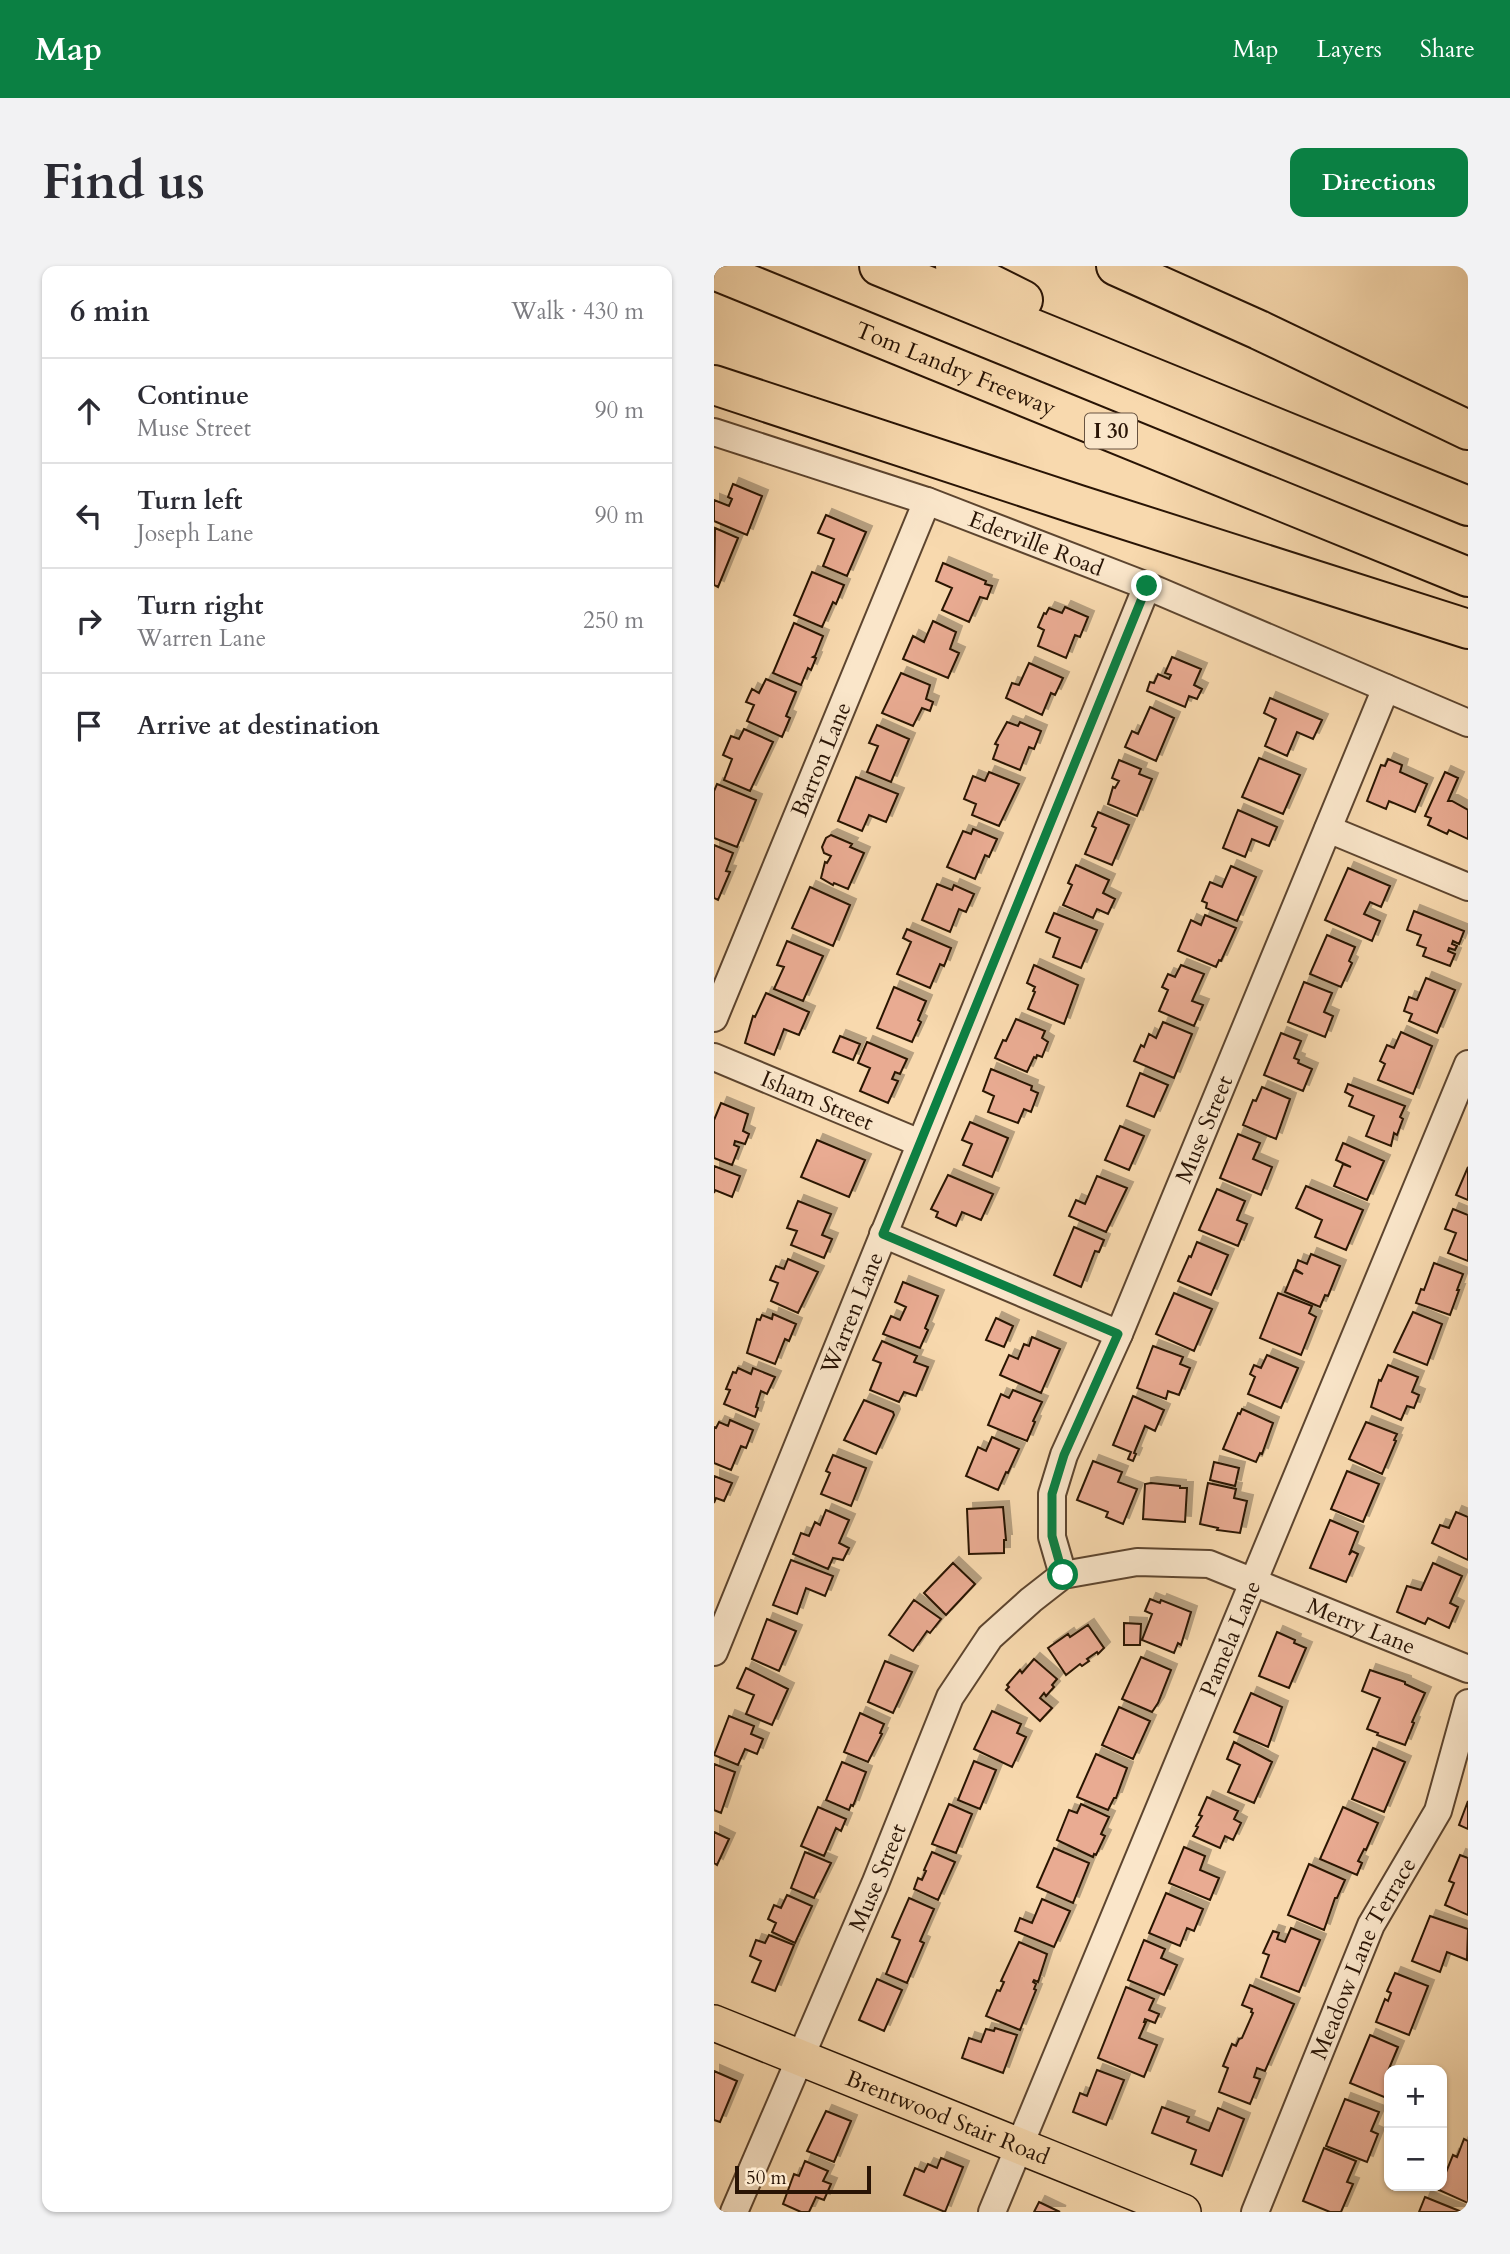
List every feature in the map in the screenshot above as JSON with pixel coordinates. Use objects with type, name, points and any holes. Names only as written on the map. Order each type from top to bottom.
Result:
[{"type":"highway","points":[[879,266],[1468,506]]},
{"type":"highway","points":[[955,266],[1064,320],[1197,395]]},
{"type":"highway","points":[[1116,266],[1259,330],[1468,430]]},
{"type":"highway","name":"Tom Landry Freeway","points":[[714,270],[1468,577]]},
{"type":"highway","points":[[714,292],[752,306],[928,356]]},
{"type":"highway","points":[[714,385],[1066,501],[1468,628]]},
{"type":"main road","name":"Brentwood Stair Road","points":[[714,2022],[1183,2212]]},
{"type":"street","name":"Ederville Road","points":[[714,432],[927,501],[1147,586],[1468,723]]},
{"type":"street","name":"Barron Lane","points":[[714,1018],[927,501]]},
{"type":"street","name":"Warren Lane","points":[[714,1652],[1147,586]]},
{"type":"street","name":"Muse Street","points":[[1063,1575],[1052,1536],[1052,1494],[1064,1455],[1118,1334],[1386,688]]},
{"type":"street","points":[[1328,829],[1468,887]]},
{"type":"street","name":"Isham Street","points":[[714,1057],[920,1143]]},
{"type":"street","name":"Pamela Lane","points":[[992,2212],[1468,1064]]},
{"type":"street","points":[[883,1234],[1118,1334]]},
{"type":"street","name":"Muse Street","points":[[734,2212],[875,1884],[950,1697],[990,1637],[1063,1575],[1137,1562],[1209,1564],[1253,1581]]},
{"type":"street","name":"Merry Lane","points":[[1253,1581],[1468,1669]]},
{"type":"street","name":"Meadow Lane Terrace","points":[[1255,2212],[1371,1924],[1438,1811],[1467,1707]]},
{"type":"building","points":[[733,484],[762,496],[747,535],[714,521],[714,500],[729,506],[732,499],[728,497]]},
{"type":"building","points":[[826,515],[866,532],[847,576],[823,566],[834,539],[818,533]]},
{"type":"building","points":[[715,528],[738,538],[718,587],[714,585]]},
{"type":"building","points":[[943,563],[992,586],[987,599],[980,597],[969,622],[942,610],[952,588],[936,581]]},
{"type":"building","points":[[812,572],[844,585],[822,627],[794,615]]},
{"type":"building","points":[[1065,607],[1088,617],[1080,637],[1075,635],[1066,658],[1038,646],[1044,630],[1038,627],[1044,613],[1046,614],[1049,608],[1062,613]]},
{"type":"building","points":[[933,621],[956,632],[950,649],[959,653],[948,678],[903,659],[913,636],[924,642]]},
{"type":"building","points":[[794,623],[823,636],[813,657],[816,658],[811,670],[808,668],[801,685],[773,673]]},
{"type":"building","points":[[1172,657],[1201,669],[1194,685],[1202,689],[1197,699],[1189,696],[1185,707],[1147,691],[1150,682],[1154,683],[1158,674],[1169,679],[1171,675],[1165,673]]},
{"type":"building","points":[[1029,663],[1063,678],[1055,695],[1051,693],[1042,715],[1006,698],[1012,683],[1019,685]]},
{"type":"building","points":[[901,673],[930,685],[926,699],[933,702],[930,711],[922,708],[913,726],[882,713]]},
{"type":"building","points":[[766,679],[796,692],[786,716],[790,718],[782,737],[747,721],[754,705],[746,702],[752,689],[759,693]]},
{"type":"building","points":[[1270,698],[1322,720],[1313,739],[1297,732],[1287,756],[1265,746],[1276,719],[1264,713]]},
{"type":"building","points":[[1150,707],[1174,718],[1156,761],[1125,747],[1132,731],[1138,734]]},
{"type":"building","points":[[1007,722],[1018,726],[1020,722],[1041,731],[1034,749],[1029,747],[1020,770],[993,759],[998,745],[995,744]]},
{"type":"building","points":[[877,725],[909,739],[891,782],[867,772],[878,746],[869,743]]},
{"type":"building","points":[[744,729],[773,742],[750,791],[724,780],[732,759],[723,755],[731,736],[739,739]]},
{"type":"building","points":[[1259,758],[1300,775],[1283,814],[1242,797]]},
{"type":"building","points":[[1388,759],[1402,765],[1400,772],[1427,784],[1415,812],[1389,801],[1386,809],[1367,801],[1381,765],[1385,766]]},
{"type":"building","points":[[1119,760],[1141,769],[1139,774],[1152,779],[1137,816],[1108,804],[1113,787],[1115,788],[1119,781],[1112,778]]},
{"type":"building","points":[[989,772],[1019,784],[999,826],[972,815],[976,804],[964,799],[973,776],[985,781]]},
{"type":"building","points":[[1445,772],[1458,778],[1448,801],[1468,810],[1468,839],[1449,830],[1447,834],[1428,825],[1431,818],[1425,816]]},
{"type":"building","points":[[856,777],[898,794],[886,822],[869,815],[862,831],[838,821]]},
{"type":"building","points":[[717,784],[756,800],[737,847],[714,838],[714,791]]},
{"type":"building","points":[[1238,810],[1277,827],[1269,846],[1252,839],[1245,857],[1223,848]]},
{"type":"building","points":[[1098,812],[1129,825],[1112,865],[1085,854],[1096,828],[1092,826]]},
{"type":"building","points":[[973,829],[997,839],[989,857],[985,855],[975,879],[947,867],[963,831],[971,834]]},
{"type":"building","points":[[831,835],[852,844],[850,847],[864,853],[848,889],[821,878],[825,862],[827,863],[831,856],[824,853],[822,847],[826,838]]},
{"type":"building","points":[[714,845],[733,853],[726,871],[730,872],[718,900],[714,898]]},
{"type":"building","points":[[1076,865],[1109,880],[1103,893],[1115,899],[1108,914],[1097,909],[1093,918],[1063,905],[1072,885],[1068,883]]},
{"type":"building","points":[[1231,866],[1256,877],[1237,921],[1206,908],[1207,903],[1202,901],[1210,882],[1222,887]]},
{"type":"building","points":[[1348,868],[1390,886],[1381,907],[1370,902],[1364,914],[1380,921],[1372,941],[1325,920]]},
{"type":"building","points":[[937,884],[952,890],[954,885],[974,894],[966,912],[959,909],[950,932],[922,920]]},
{"type":"building","points":[[810,887],[850,905],[833,946],[792,928]]},
{"type":"building","points":[[1414,911],[1464,931],[1459,944],[1453,941],[1452,944],[1457,946],[1455,950],[1449,948],[1448,951],[1455,954],[1450,966],[1423,956],[1426,948],[1417,945],[1421,935],[1407,930]]},
{"type":"building","points":[[1054,913],[1097,930],[1081,968],[1053,957],[1060,938],[1046,932]]},
{"type":"building","points":[[1205,915],[1236,928],[1216,967],[1178,951],[1191,920],[1201,925]]},
{"type":"building","points":[[907,929],[951,948],[944,966],[940,964],[930,988],[897,974],[911,942],[903,938]]},
{"type":"building","points":[[1327,935],[1355,947],[1349,961],[1352,963],[1341,987],[1310,974]]},
{"type":"building","points":[[787,941],[823,956],[803,1001],[774,989],[784,967],[777,965]]},
{"type":"building","points":[[1034,965],[1078,985],[1064,1024],[1028,1009],[1035,992],[1035,987],[1027,983]]},
{"type":"building","points":[[1181,965],[1204,974],[1192,1001],[1203,1005],[1194,1026],[1159,1011],[1168,990],[1162,987],[1168,974],[1175,977]]},
{"type":"building","points":[[1426,978],[1455,990],[1437,1033],[1409,1021],[1412,1014],[1404,1011],[1409,997],[1417,1000]]},
{"type":"building","points":[[1304,982],[1332,993],[1324,1012],[1333,1016],[1325,1037],[1288,1022]]},
{"type":"building","points":[[894,987],[926,1001],[912,1042],[877,1028]]},
{"type":"building","points":[[766,993],[809,1012],[799,1035],[784,1029],[774,1055],[745,1043],[753,1016],[755,1017]]},
{"type":"building","points":[[1016,1019],[1045,1031],[1042,1038],[1048,1042],[1042,1057],[1034,1057],[1027,1072],[995,1058]]},
{"type":"building","points":[[1163,1022],[1192,1034],[1174,1078],[1134,1061],[1149,1034],[1156,1038]]},
{"type":"building","points":[[1401,1032],[1432,1046],[1413,1094],[1378,1080],[1385,1064],[1380,1061],[1387,1045],[1394,1048]]},
{"type":"building","points":[[1281,1033],[1301,1041],[1294,1058],[1299,1060],[1298,1063],[1312,1069],[1303,1091],[1264,1075]]},
{"type":"building","points":[[840,1036],[860,1044],[853,1060],[833,1052]]},
{"type":"building","points":[[867,1042],[907,1059],[900,1074],[895,1072],[892,1079],[898,1081],[888,1103],[860,1091],[870,1068],[858,1063]]},
{"type":"building","points":[[991,1069],[1032,1086],[1031,1090],[1038,1093],[1031,1112],[1024,1109],[1018,1123],[988,1112],[994,1096],[983,1091]]},
{"type":"building","points":[[1140,1073],[1168,1085],[1154,1117],[1127,1106]]},
{"type":"building","points":[[1348,1084],[1405,1106],[1400,1117],[1403,1119],[1397,1135],[1394,1133],[1391,1146],[1366,1136],[1374,1116],[1349,1106],[1353,1096],[1345,1092]]},
{"type":"building","points":[[1262,1087],[1290,1099],[1276,1139],[1243,1125],[1253,1100],[1256,1101]]},
{"type":"building","points":[[721,1103],[748,1114],[743,1131],[749,1134],[745,1144],[735,1141],[734,1145],[739,1147],[732,1165],[714,1158],[714,1120]]},
{"type":"building","points":[[970,1122],[1008,1138],[992,1177],[963,1165],[972,1144],[962,1140]]},
{"type":"building","points":[[1120,1126],[1144,1136],[1129,1170],[1105,1160]]},
{"type":"building","points":[[1238,1134],[1260,1143],[1253,1159],[1272,1167],[1261,1195],[1220,1178]]},
{"type":"building","points":[[817,1140],[865,1160],[849,1197],[801,1177]]},
{"type":"building","points":[[1343,1143],[1384,1161],[1367,1200],[1334,1186],[1343,1164],[1351,1167],[1336,1160]]},
{"type":"building","points":[[714,1166],[740,1176],[732,1197],[715,1190],[714,1193]]},
{"type":"building","points":[[1468,1167],[1468,1200],[1456,1195]]},
{"type":"building","points":[[948,1175],[993,1194],[981,1220],[962,1212],[956,1226],[936,1217],[938,1212],[931,1209]]},
{"type":"building","points":[[1097,1176],[1127,1188],[1106,1232],[1069,1216],[1076,1200],[1085,1204]]},
{"type":"building","points":[[1306,1186],[1363,1210],[1346,1250],[1315,1237],[1322,1220],[1296,1208]]},
{"type":"building","points":[[1217,1189],[1245,1201],[1237,1220],[1247,1224],[1238,1246],[1199,1230]]},
{"type":"building","points":[[798,1201],[831,1214],[822,1235],[832,1239],[824,1258],[791,1245],[797,1231],[787,1228]]},
{"type":"building","points":[[1453,1209],[1468,1215],[1468,1261],[1448,1253],[1456,1233],[1445,1229]]},
{"type":"building","points":[[1074,1227],[1104,1240],[1099,1252],[1095,1251],[1081,1287],[1054,1275]]},
{"type":"building","points":[[1197,1242],[1228,1255],[1211,1295],[1178,1281]]},
{"type":"building","points":[[1311,1254],[1340,1266],[1328,1296],[1325,1295],[1320,1307],[1285,1292],[1294,1270],[1303,1274],[1295,1269],[1298,1260],[1307,1264]]},
{"type":"building","points":[[788,1259],[818,1272],[798,1313],[771,1301],[778,1283],[770,1280],[776,1266],[784,1269]]},
{"type":"building","points":[[1434,1263],[1463,1274],[1450,1315],[1416,1303]]},
{"type":"building","points":[[903,1282],[938,1296],[920,1348],[883,1334],[891,1316],[900,1320],[906,1307],[895,1302]]},
{"type":"building","points":[[1174,1293],[1212,1309],[1194,1351],[1156,1334]]},
{"type":"building","points":[[1278,1293],[1312,1306],[1309,1313],[1316,1317],[1301,1355],[1260,1338]]},
{"type":"building","points":[[1413,1312],[1442,1324],[1427,1365],[1394,1352]]},
{"type":"building","points":[[773,1314],[796,1324],[789,1341],[785,1339],[775,1364],[747,1353],[757,1319],[760,1320],[762,1315],[772,1319]]},
{"type":"building","points":[[996,1318],[1013,1326],[1004,1347],[986,1340]]},
{"type":"building","points":[[1032,1337],[1060,1349],[1041,1393],[1000,1375],[1009,1355],[1018,1359],[1024,1344],[1029,1346]]},
{"type":"building","points":[[882,1341],[917,1356],[914,1362],[928,1367],[916,1396],[904,1392],[899,1402],[870,1390],[881,1363],[873,1360]]},
{"type":"building","points":[[1153,1346],[1183,1357],[1180,1364],[1190,1368],[1179,1395],[1168,1391],[1166,1399],[1137,1388]]},
{"type":"building","points":[[1267,1355],[1298,1368],[1281,1408],[1248,1394],[1255,1377],[1250,1374],[1254,1365],[1261,1368]]},
{"type":"building","points":[[1388,1365],[1418,1377],[1412,1392],[1419,1395],[1414,1408],[1407,1406],[1401,1420],[1371,1407],[1379,1380],[1381,1381]]},
{"type":"building","points":[[738,1368],[751,1374],[753,1368],[775,1377],[767,1394],[761,1391],[755,1417],[724,1404],[730,1390],[726,1389],[733,1372],[736,1373]]},
{"type":"building","points":[[1013,1390],[1042,1402],[1027,1441],[988,1425],[1001,1394],[1009,1398]]},
{"type":"building","points":[[1133,1396],[1164,1410],[1155,1431],[1145,1426],[1133,1461],[1128,1459],[1131,1452],[1113,1445]]},
{"type":"building","points":[[864,1400],[893,1412],[894,1415],[876,1454],[844,1440]]},
{"type":"building","points":[[1242,1409],[1273,1423],[1262,1454],[1260,1453],[1256,1462],[1223,1449]]},
{"type":"building","points":[[730,1420],[753,1430],[746,1448],[741,1446],[731,1470],[714,1463],[714,1427],[716,1428],[719,1422],[728,1426]]},
{"type":"building","points":[[1366,1422],[1397,1434],[1382,1474],[1349,1459]]},
{"type":"building","points":[[992,1437],[1019,1449],[998,1490],[966,1476],[978,1447],[986,1451]]},
{"type":"building","points":[[833,1455],[866,1468],[851,1506],[821,1494],[830,1473],[826,1471]]},
{"type":"building","points":[[1093,1461],[1122,1472],[1118,1482],[1137,1489],[1123,1524],[1106,1517],[1108,1512],[1077,1500]]},
{"type":"building","points":[[1214,1462],[1239,1468],[1235,1486],[1210,1480]]},
{"type":"building","points":[[1347,1471],[1379,1484],[1363,1522],[1331,1509]]},
{"type":"building","points":[[714,1476],[732,1483],[724,1501],[716,1498],[714,1503]]},
{"type":"building","points":[[1208,1483],[1236,1489],[1234,1498],[1247,1501],[1240,1533],[1217,1530],[1218,1528],[1200,1524]]},
{"type":"building","points":[[1145,1484],[1187,1488],[1185,1522],[1143,1519]]},
{"type":"building","points":[[1003,1507],[1006,1540],[1004,1553],[969,1554],[967,1509]]},
{"type":"building","points":[[826,1510],[849,1520],[839,1543],[849,1548],[843,1560],[833,1558],[828,1569],[793,1554],[801,1533],[809,1536],[815,1522],[820,1525]]},
{"type":"building","points":[[1456,1512],[1468,1517],[1468,1560],[1432,1543],[1440,1525],[1449,1528]]},
{"type":"building","points":[[1330,1520],[1358,1532],[1349,1555],[1352,1551],[1358,1554],[1346,1582],[1310,1568]]},
{"type":"building","points":[[791,1560],[833,1576],[825,1596],[806,1588],[797,1614],[773,1605]]},
{"type":"building","points":[[953,1563],[975,1584],[946,1615],[924,1593]]},
{"type":"building","points":[[1433,1563],[1462,1576],[1450,1603],[1458,1607],[1449,1628],[1428,1618],[1425,1624],[1397,1612],[1407,1586],[1421,1590]]},
{"type":"building","points":[[1150,1599],[1160,1603],[1161,1600],[1191,1612],[1181,1645],[1178,1643],[1174,1653],[1142,1640],[1152,1614],[1145,1611]]},
{"type":"building","points":[[914,1600],[941,1619],[930,1633],[927,1631],[913,1651],[889,1635]]},
{"type":"building","points":[[767,1619],[796,1631],[779,1671],[752,1659]]},
{"type":"building","points":[[1124,1623],[1141,1624],[1140,1645],[1124,1645]]},
{"type":"building","points":[[1088,1625],[1104,1648],[1066,1675],[1048,1648],[1068,1634],[1070,1637]]},
{"type":"building","points":[[1277,1632],[1306,1648],[1289,1688],[1259,1676]]},
{"type":"building","points":[[1141,1657],[1171,1670],[1152,1712],[1122,1699]]},
{"type":"building","points":[[1034,1659],[1057,1679],[1046,1696],[1044,1693],[1040,1698],[1052,1708],[1040,1721],[1006,1690],[1020,1670],[1022,1673]]},
{"type":"building","points":[[885,1661],[912,1672],[893,1713],[868,1702]]},
{"type":"building","points":[[746,1668],[788,1689],[772,1725],[746,1714],[754,1695],[737,1688]]},
{"type":"building","points":[[1370,1670],[1405,1682],[1425,1693],[1405,1745],[1367,1729],[1380,1698],[1362,1691]]},
{"type":"building","points":[[1251,1693],[1282,1707],[1268,1747],[1234,1732]]},
{"type":"building","points":[[1119,1707],[1150,1721],[1133,1759],[1102,1745]]},
{"type":"building","points":[[992,1711],[1021,1724],[1017,1733],[1026,1737],[1012,1767],[974,1749]]},
{"type":"building","points":[[860,1713],[884,1724],[868,1762],[844,1752]]},
{"type":"building","points":[[729,1716],[754,1726],[751,1734],[763,1739],[757,1754],[745,1749],[738,1765],[714,1755]]},
{"type":"building","points":[[1234,1742],[1272,1762],[1254,1803],[1228,1792],[1240,1765],[1227,1759]]},
{"type":"building","points":[[1373,1748],[1405,1762],[1384,1812],[1352,1799]]},
{"type":"building","points":[[1096,1754],[1127,1768],[1116,1798],[1108,1810],[1077,1797]]},
{"type":"building","points":[[974,1761],[996,1770],[980,1809],[958,1800]]},
{"type":"building","points":[[842,1762],[866,1772],[849,1810],[826,1800]]},
{"type":"building","points":[[714,1764],[735,1772],[721,1813],[714,1810]]},
{"type":"building","points":[[1207,1797],[1238,1811],[1234,1819],[1241,1823],[1233,1840],[1225,1836],[1220,1848],[1193,1836]]},
{"type":"building","points":[[1468,1801],[1468,1829],[1459,1825]]},
{"type":"building","points":[[949,1804],[972,1814],[956,1853],[932,1844]]},
{"type":"building","points":[[1081,1804],[1109,1817],[1101,1834],[1105,1836],[1093,1857],[1057,1840],[1069,1810],[1077,1813]]},
{"type":"building","points":[[818,1807],[846,1819],[841,1831],[836,1828],[824,1856],[801,1846]]},
{"type":"building","points":[[1343,1807],[1378,1823],[1358,1861],[1362,1863],[1357,1875],[1320,1859]]},
{"type":"building","points":[[714,1832],[729,1839],[717,1865],[714,1863]]},
{"type":"building","points":[[1184,1847],[1205,1856],[1200,1870],[1219,1878],[1210,1900],[1169,1883]]},
{"type":"building","points":[[1054,1848],[1089,1863],[1073,1903],[1037,1887]]},
{"type":"building","points":[[805,1852],[831,1863],[814,1898],[791,1888]]},
{"type":"building","points":[[932,1852],[955,1862],[938,1900],[914,1889],[918,1878],[922,1880]]},
{"type":"building","points":[[1460,1855],[1468,1858],[1468,1915],[1445,1905],[1454,1883],[1449,1881]]},
{"type":"building","points":[[1309,1864],[1345,1880],[1335,1898],[1324,1930],[1288,1915]]},
{"type":"building","points":[[1166,1893],[1203,1909],[1194,1931],[1187,1928],[1180,1946],[1149,1933]]},
{"type":"building","points":[[787,1895],[812,1906],[795,1943],[772,1932],[776,1923],[768,1919],[774,1905],[781,1908]]},
{"type":"building","points":[[909,1898],[934,1909],[920,1941],[924,1943],[907,1983],[886,1974],[900,1940],[892,1937]]},
{"type":"building","points":[[1042,1899],[1070,1911],[1054,1947],[1015,1931],[1020,1918],[1032,1923]]},
{"type":"building","points":[[1430,1916],[1468,1929],[1467,1960],[1447,1952],[1440,1972],[1412,1961]]},
{"type":"building","points":[[1291,1928],[1320,1940],[1299,1992],[1261,1977],[1269,1955],[1263,1953],[1273,1931],[1279,1933],[1277,1939],[1285,1942]]},
{"type":"building","points":[[769,1935],[794,1945],[775,1991],[752,1982],[761,1961],[750,1956],[756,1940],[765,1943]]},
{"type":"building","points":[[1144,1940],[1165,1949],[1161,1958],[1177,1965],[1164,1995],[1128,1980]]},
{"type":"building","points":[[1019,1942],[1047,1954],[1038,1982],[1033,1982],[1036,1984],[1036,1990],[1020,2030],[986,2016],[997,1990],[1000,1991],[1004,1982],[1001,1981]]},
{"type":"building","points":[[1395,1973],[1428,1986],[1409,2035],[1376,2022],[1385,1999],[1388,2001],[1391,1993],[1387,1991]]},
{"type":"building","points":[[877,1979],[902,1990],[884,2031],[859,2020]]},
{"type":"building","points":[[1250,1985],[1294,2004],[1265,2071],[1257,2068],[1254,2077],[1260,2079],[1250,2104],[1219,2092],[1228,2068],[1223,2066],[1232,2044],[1236,2046],[1242,2038],[1253,2013],[1252,2009],[1242,2005]]},
{"type":"building","points":[[1126,1987],[1154,1999],[1149,2010],[1159,2014],[1155,2023],[1145,2019],[1139,2038],[1157,2045],[1144,2077],[1098,2058]]},
{"type":"building","points":[[995,2028],[1017,2035],[1003,2073],[962,2058],[969,2038],[981,2042],[986,2029],[994,2031]]},
{"type":"building","points":[[1370,2035],[1398,2047],[1390,2065],[1384,2065],[1384,2097],[1350,2083]]},
{"type":"building","points":[[1097,2070],[1124,2080],[1106,2125],[1073,2112],[1080,2093],[1087,2096]]},
{"type":"building","points":[[714,2071],[737,2081],[720,2122],[714,2120]]},
{"type":"building","points":[[1345,2099],[1379,2112],[1371,2131],[1378,2134],[1367,2162],[1326,2146]]},
{"type":"building","points":[[1162,2107],[1189,2117],[1187,2122],[1209,2131],[1218,2108],[1244,2119],[1222,2176],[1191,2164],[1196,2150],[1152,2133]]},
{"type":"building","points":[[826,2111],[851,2121],[834,2162],[807,2151]]},
{"type":"building","points":[[1464,2139],[1468,2141],[1468,2203],[1441,2191],[1447,2191],[1447,2170],[1453,2155],[1457,2157]]},
{"type":"building","points":[[1324,2148],[1356,2161],[1347,2182],[1353,2184],[1341,2212],[1330,2212],[1303,2201]]},
{"type":"building","points":[[941,2158],[963,2167],[945,2212],[904,2195],[915,2168],[924,2172],[928,2164],[937,2168]]},
{"type":"building","points":[[805,2161],[828,2171],[823,2181],[831,2184],[824,2200],[816,2197],[809,2212],[801,2212],[783,2204],[794,2174],[799,2176]]},
{"type":"building","points":[[1425,2197],[1462,2212],[1419,2212]]},
{"type":"building","points":[[1039,2202],[1060,2212],[1034,2212]]},
{"type":"route","points":[[1063,1575],[1052,1536],[1052,1494],[1064,1455],[1118,1334],[883,1234],[1147,586]]}]
